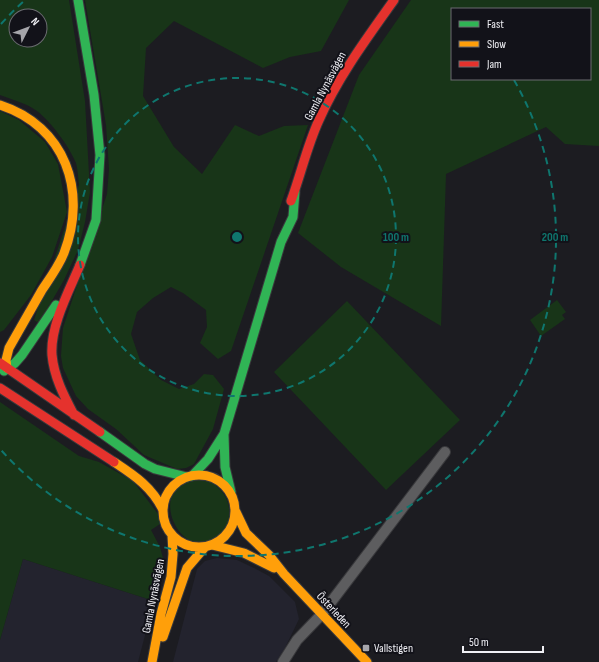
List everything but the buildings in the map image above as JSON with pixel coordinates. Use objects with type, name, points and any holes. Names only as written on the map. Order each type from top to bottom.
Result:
[{"type":"main road","points":[[74,415],[60,387],[55,371],[52,354],[54,334],[58,319],[87,248],[96,220],[100,155],[94,95],[78,0]]},
{"type":"main road","name":"Gamla Nynäsvägen","points":[[189,476],[208,459],[224,434],[281,242],[293,217],[294,192],[318,120],[353,58],[391,1]]},
{"type":"main road","points":[[0,105],[9,107],[25,115],[51,138],[66,165],[71,180],[74,201],[72,228],[63,255],[5,357],[0,377]]},
{"type":"main road","points":[[3,365],[16,363],[43,325],[78,268]]},
{"type":"main road","points":[[2,341],[7,338],[27,316]]},
{"type":"main road","points":[[0,388],[148,486],[157,497],[163,510],[166,525],[172,535],[180,542],[193,547],[208,546],[217,543],[227,535],[233,524],[236,512],[234,500],[224,484],[213,477],[203,475],[189,476],[155,469],[145,464],[3,365]]},
{"type":"main road","name":"Gamla Nynäsvägen","points":[[224,434],[225,467],[231,494]]},
{"type":"main road","points":[[163,510],[170,489],[175,484],[189,476]]},
{"type":"main road","name":"Österleden","points":[[236,512],[246,533],[269,555],[284,574],[366,662]]},
{"type":"main road","name":"Gamla Nynäsvägen","points":[[153,662],[161,614],[171,577],[173,554],[172,535]]},
{"type":"main road","name":"Gamla Nynäsvägen","points":[[153,662],[171,618],[187,568],[196,556],[208,546]]},
{"type":"main road","name":"Österleden","points":[[208,546],[224,547],[250,555],[284,574]]},
{"type":"street","points":[[283,662],[297,640],[322,614],[445,452]]},
{"type":"shaded area","points":[[217,558],[237,560],[269,576],[295,602],[299,619],[285,648],[276,662],[173,662],[197,569],[205,561]]},
{"type":"shaded area","points":[[23,559],[154,601],[138,662],[0,662],[0,640]]},
{"type":"green space","points":[[0,0],[69,0],[85,101],[90,192],[78,250],[64,280],[39,323],[34,320],[79,185],[76,163],[65,142],[43,116],[37,111],[0,95]]},
{"type":"green space","points":[[85,0],[349,0],[321,51],[290,57],[263,68],[174,21],[146,48],[143,96],[174,147],[202,174],[235,125],[259,136],[284,126],[308,125],[231,351],[218,359],[200,343],[207,327],[206,310],[183,293],[171,287],[153,298],[137,312],[131,334],[140,360],[161,380],[179,389],[194,384],[204,374],[213,375],[224,389],[213,429],[194,464],[186,468],[177,469],[144,455],[116,429],[88,409],[76,396],[63,368],[61,356],[63,328],[107,194],[109,169],[106,125]]},
{"type":"green space","points":[[411,0],[599,0],[599,146],[565,144],[546,127],[446,174],[441,326],[341,267],[298,233],[359,75]]},
{"type":"green space","points":[[0,111],[19,120],[45,142],[58,164],[67,212],[52,257],[31,295],[4,330],[0,332]]},
{"type":"green space","points":[[557,300],[566,312],[562,315],[565,319],[541,336],[530,320]]},
{"type":"green space","points":[[347,301],[460,420],[386,490],[274,372]]},
{"type":"green space","points":[[0,402],[79,456],[99,462],[133,481],[158,514],[160,524],[151,530],[160,547],[164,562],[154,601],[23,559],[0,640]]},
{"type":"green space","points":[[199,478],[212,483],[222,492],[226,497],[229,510],[228,520],[223,532],[217,538],[204,543],[193,542],[183,535],[175,525],[171,514],[170,501],[175,490],[184,482]]},
{"type":"traffic: fast","points":[[78,0],[94,95],[100,155],[96,220],[80,265]]},
{"type":"traffic: fast","points":[[192,476],[208,459],[224,434],[281,242],[293,217],[295,192]]},
{"type":"traffic: fast","points":[[4,371],[15,363],[22,355],[56,305]]},
{"type":"traffic: fast","points":[[100,432],[145,464],[155,469],[187,477]]},
{"type":"traffic: fast","points":[[224,435],[225,467],[231,492]]},
{"type":"traffic: slow","points":[[0,105],[22,115],[41,128],[55,145],[65,164],[71,184],[73,207],[71,230],[62,258],[9,348],[6,360],[7,368]]},
{"type":"traffic: slow","points":[[114,462],[136,477],[148,488],[159,502],[163,510]]},
{"type":"traffic: slow","points":[[192,475],[206,475],[225,485],[235,504],[235,511],[235,518],[225,537],[206,547],[192,547],[173,537],[163,518],[163,504],[173,485],[192,475]]},
{"type":"traffic: slow","points":[[236,512],[246,533],[269,555],[284,574],[367,662]]},
{"type":"traffic: slow","points":[[152,662],[161,614],[171,577],[173,554],[172,535]]},
{"type":"traffic: slow","points":[[212,545],[244,553],[274,568]]},
{"type":"traffic: slow","points":[[163,637],[187,568],[205,547]]},
{"type":"traffic: jam","points":[[291,201],[311,140],[335,88],[394,0]]},
{"type":"traffic: jam","points":[[74,415],[57,379],[53,363],[52,344],[61,309],[80,265]]},
{"type":"traffic: jam","points":[[0,363],[100,432]]},
{"type":"traffic: jam","points":[[0,388],[114,462]]},
{"type":"place","name":"Vallstigen","points":[[366,648]]}]
